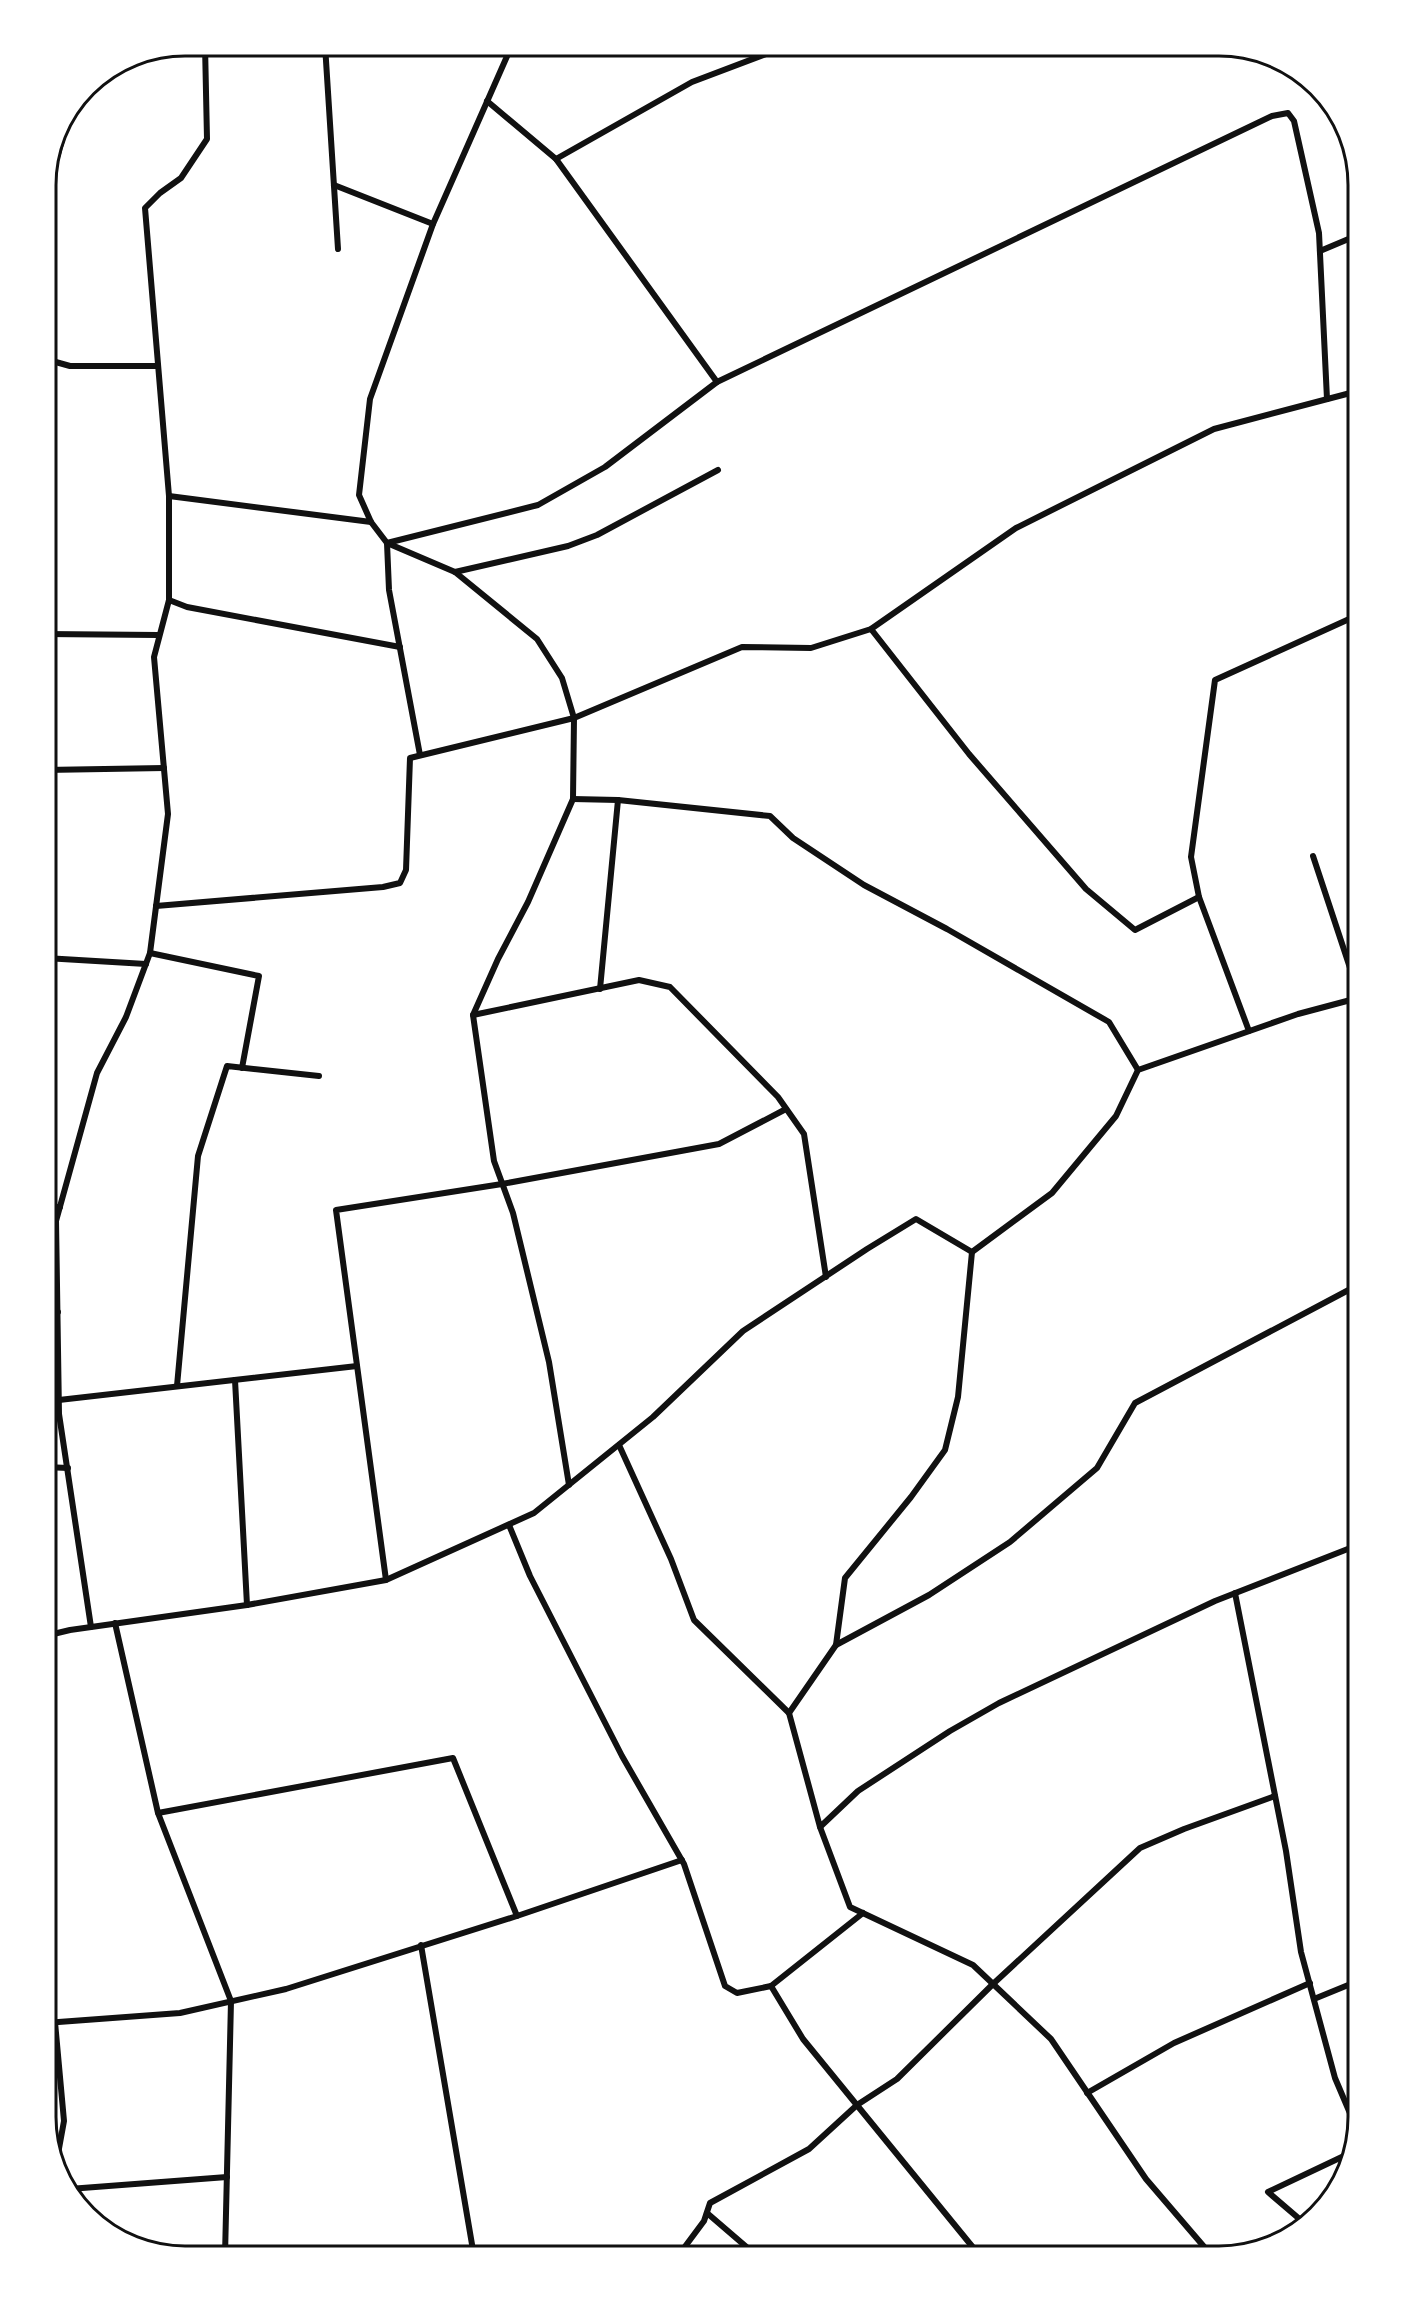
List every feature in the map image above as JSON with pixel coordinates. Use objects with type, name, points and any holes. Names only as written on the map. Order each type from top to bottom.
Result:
[{"type":"street","points":[[91,1627],[59,1400],[56,1221],[97,1073],[126,1017],[150,953],[168,814],[154,657],[169,600],[169,496],[145,208],[160,193],[181,178],[207,139],[205,56]]},
{"type":"street","points":[[326,56],[338,249]]},
{"type":"street","points":[[507,56],[433,224],[370,399],[359,495],[371,522],[387,543],[454,572],[537,639],[562,678],[574,718],[573,799],[528,902],[498,959],[473,1015],[494,1161],[513,1213],[549,1362],[569,1485]]},
{"type":"street","points":[[556,159],[692,82],[761,56]]},
{"type":"street","points":[[487,101],[556,159],[717,382]]},
{"type":"street","points":[[387,543],[538,505],[605,467],[717,382],[1272,116],[1288,113],[1294,121],[1319,233],[1327,399]]},
{"type":"street","points":[[334,185],[433,224]]},
{"type":"street","points":[[1320,251],[1348,239]]},
{"type":"street","points":[[56,362],[70,366],[158,366]]},
{"type":"street","points":[[156,906],[383,887],[400,883],[406,870],[410,758],[574,718],[742,647],[811,648],[871,629],[1016,528],[1214,429],[1348,394]]},
{"type":"street","points":[[454,572],[568,546],[597,535],[718,470]]},
{"type":"street","points":[[169,496],[371,522]]},
{"type":"street","points":[[387,543],[389,591],[420,755]]},
{"type":"street","points":[[169,600],[187,607],[400,647]]},
{"type":"street","points":[[1249,1031],[1199,897],[1191,857],[1215,680],[1348,620]]},
{"type":"street","points":[[871,629],[969,754],[1078,880],[1135,930],[1199,897]]},
{"type":"street","points":[[56,634],[158,635]]},
{"type":"street","points":[[56,770],[164,768]]},
{"type":"street","points":[[573,799],[618,800],[770,816],[793,838],[864,885],[947,929],[1109,1022],[1138,1070]]},
{"type":"street","points":[[600,989],[618,800]]},
{"type":"street","points":[[1313,856],[1348,962]]},
{"type":"street","points":[[150,953],[259,976],[242,1068]]},
{"type":"street","points":[[56,959],[146,964]]},
{"type":"street","points":[[473,1015],[639,980],[670,987],[778,1097],[804,1134],[826,1276]]},
{"type":"street","points":[[789,1713],[836,1644],[845,1578],[912,1497],[945,1450],[958,1397],[972,1252],[1052,1193],[1116,1116],[1138,1070],[1298,1014],[1348,1001]]},
{"type":"street","points":[[177,1386],[198,1156],[226,1066],[319,1076]]},
{"type":"street","points":[[386,1580],[336,1210],[502,1184],[718,1144],[786,1109]]},
{"type":"street","points":[[56,1208],[60,1208]]},
{"type":"street","points":[[56,1634],[114,1623],[247,1605],[386,1580],[534,1513],[653,1417],[743,1332],[916,1219],[972,1252]]},
{"type":"street","points":[[836,1644],[928,1595],[1010,1542],[1097,1468],[1136,1403],[1348,1290]]},
{"type":"street","points":[[59,1400],[357,1366]]},
{"type":"street","points":[[235,1380],[247,1605]]},
{"type":"street","points":[[619,1445],[671,1559],[694,1620],[789,1713],[820,1827],[850,1907],[973,1965],[1051,2039],[1146,2179],[1203,2246]]},
{"type":"street","points":[[56,1467],[68,1468]]},
{"type":"street","points":[[509,1525],[530,1576],[622,1756],[682,1860],[725,1986],[738,1993],[771,1986],[862,1913]]},
{"type":"street","points":[[820,1827],[858,1791],[950,1731],[999,1703],[1235,1593],[1348,1549]]},
{"type":"street","points":[[1235,1593],[1286,1851],[1301,1952],[1335,2078],[1348,2109]]},
{"type":"street","points":[[114,1623],[158,1813],[231,2001],[225,2245]]},
{"type":"street","points":[[158,1813],[453,1758],[518,1916]]},
{"type":"street","points":[[686,2245],[704,2221],[710,2203],[809,2149],[857,2105],[897,2079],[993,1984],[1140,1848],[1184,1829],[1275,1796]]},
{"type":"street","points":[[56,2022],[180,2013],[286,1989],[518,1916],[682,1860]]},
{"type":"street","points":[[421,1945],[472,2245]]},
{"type":"street","points":[[1087,2093],[1174,2043],[1310,1983]]},
{"type":"street","points":[[1314,1999],[1348,1985]]},
{"type":"street","points":[[771,1986],[802,2039],[972,2246]]},
{"type":"street","points":[[56,2042],[64,2121],[59,2146]]},
{"type":"street","points":[[1298,2217],[1268,2192],[1341,2157]]},
{"type":"street","points":[[77,2188],[227,2177]]},
{"type":"street","points":[[707,2213],[745,2246]]}]
